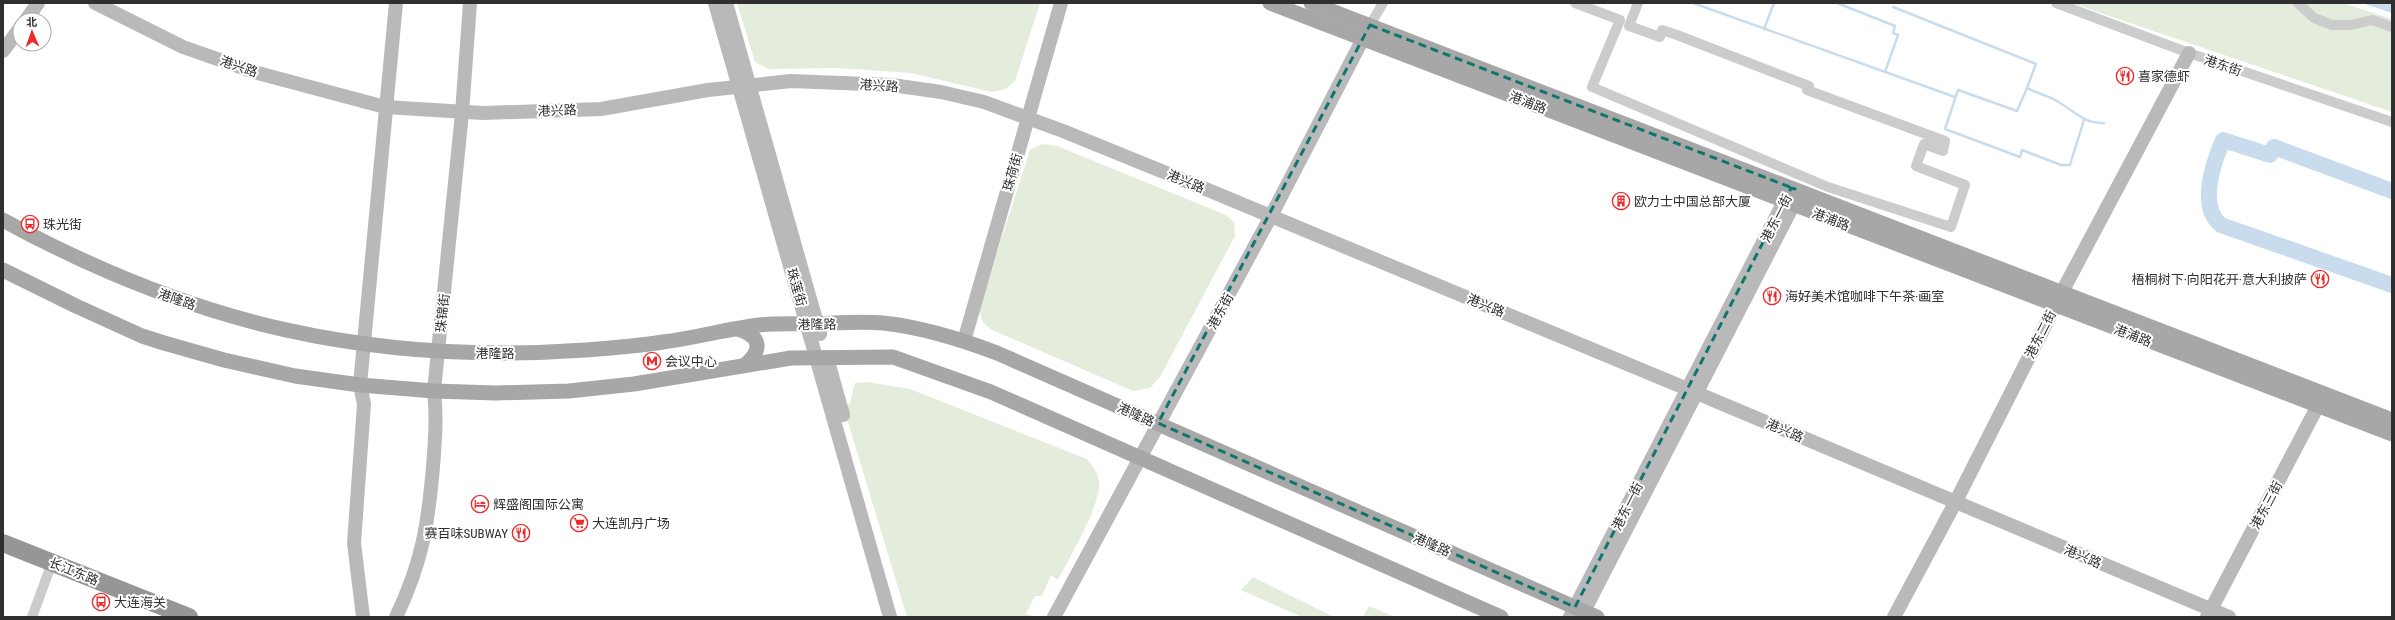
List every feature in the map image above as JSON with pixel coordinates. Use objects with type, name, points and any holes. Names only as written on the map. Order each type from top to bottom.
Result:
[{"type":"highway","name":"长江东路","points":[[3,543],[189,617]]},
{"type":"highway","name":"长江东路","points":[[3,552],[164,617]]},
{"type":"main road","points":[[32,12],[38,3]]},
{"type":"main road","name":"港兴路","points":[[95,3],[183,47],[254,72],[385,107],[462,113],[601,109],[744,86],[791,81],[892,84],[941,92],[984,102],[1271,216],[1692,391],[2209,613],[2229,617]]},
{"type":"main road","points":[[365,616],[354,543],[364,404],[360,385],[396,3]]},
{"type":"main road","name":"珠锦街","points":[[396,617],[418,565],[427,532],[437,418],[434,391],[462,113],[470,3]]},
{"type":"main road","name":"珠莲街","points":[[715,3],[744,86],[812,324],[900,617]]},
{"type":"main road","name":"珠莲街","points":[[726,3],[744,86]]},
{"type":"main road","name":"珠荷街","points":[[964,341],[1061,3]]},
{"type":"main road","name":"港浦路","points":[[1270,3],[1367,32],[1795,189],[2062,292],[2321,400],[2392,434]]},
{"type":"main road","name":"港浦路","points":[[1311,3],[1367,32],[1789,203],[2055,305],[2321,400],[2392,420]]},
{"type":"main road","name":"港东街","points":[[1054,617],[1271,216],[1367,32]]},
{"type":"main road","points":[[3,51],[12,39]]},
{"type":"main road","name":"港东二街","points":[[1894,617],[1955,503],[2055,305],[2189,53]]},
{"type":"main road","name":"港东一街","points":[[1582,614],[1692,391],[1789,203],[1791,188],[1795,189]]},
{"type":"main road","name":"港隆路","points":[[3,220],[70,256],[158,293],[227,316],[316,337],[363,345],[438,352],[488,354],[584,350],[664,342],[769,324],[882,323],[964,341],[997,353],[1158,424],[1582,614]]},
{"type":"main road","points":[[3,270],[76,306],[150,338],[238,363],[295,376],[360,385],[434,391],[529,392],[602,388],[663,380],[791,358],[893,357],[991,392],[1501,617]]},
{"type":"main road","points":[[738,329],[749,332],[756,341],[757,349],[754,356],[745,365]]},
{"type":"main road","name":"珠莲街","points":[[822,358],[890,617]]},
{"type":"main road","name":"港东三街","points":[[2209,613],[2321,400]]},
{"type":"street","name":"港东街","points":[[1367,32],[1383,3]]},
{"type":"street","points":[[1575,3],[1620,20],[1592,87],[1828,187],[1951,227],[1965,185],[1916,166],[1924,144],[1942,150],[1945,141],[1807,90],[1808,86],[1677,35],[1662,30],[1660,37],[1629,26],[1638,3]]},
{"type":"street","name":"港东街","points":[[2056,3],[2189,53],[2392,122]]},
{"type":"street","points":[[2298,3],[2314,18],[2332,26],[2351,25],[2372,20],[2392,27]]},
{"type":"street","points":[[32,617],[49,571]]},
{"type":"highlighted area","points":[[1370,25],[1795,189],[1791,188],[1575,607],[1158,423]]},
{"type":"green space","points":[[737,3],[1040,3],[1015,81],[1006,89],[992,92],[910,73],[837,68],[769,69],[755,62]]},
{"type":"green space","points":[[2071,3],[2343,3],[2392,19],[2392,112]]},
{"type":"green space","points":[[1042,144],[1057,146],[1226,215],[1234,222],[1235,236],[1160,377],[1150,388],[1133,391],[990,329],[982,321],[979,308],[1030,150]]},
{"type":"green space","points":[[867,382],[910,389],[1087,459],[1097,473],[1098,477],[1098,494],[1095,506],[1058,580],[1051,575],[1042,596],[1035,596],[1026,614],[1036,617],[907,617],[844,409],[850,403],[855,383]]},
{"type":"green space","points":[[1253,577],[1334,617],[1302,617],[1241,590]]},
{"type":"green space","points":[[1369,606],[1395,617],[1363,617]]},
{"type":"water","points":[[2362,3],[2392,3],[2392,13]]},
{"type":"waterway","points":[[1693,3],[1955,97]]},
{"type":"waterway","points":[[1764,29],[1774,3]]},
{"type":"waterway","points":[[1837,3],[1895,26],[1893,33],[1898,35],[1885,72]]},
{"type":"waterway","points":[[1893,7],[2036,64],[2027,88],[2053,99],[2089,121],[2104,123]]},
{"type":"waterway","points":[[2027,88],[2017,111],[1958,90],[1945,129],[2020,157],[2022,150],[2061,165],[2070,165],[2084,120]]},
{"type":"waterway","points":[[2392,191],[2274,147],[2270,155],[2223,140],[2215,160],[2209,196],[2210,207],[2214,217],[2221,225],[2392,285]]},
{"type":"place","name":"喜家德虾","points":[[2125,76]]},
{"type":"place","name":"欧力士中国总部大厦","points":[[1621,201]]},
{"type":"place","name":"珠光街","points":[[30,224]]},
{"type":"place","name":"梧桐树下·向阳花开·意大利披萨","points":[[2320,279]]},
{"type":"place","name":"海好美术馆咖啡下午茶·画室","points":[[1772,296]]},
{"type":"place","name":"会议中心","points":[[652,361]]},
{"type":"place","name":"辉盛阁国际公寓","points":[[480,504]]},
{"type":"place","name":"大连凯丹广场","points":[[579,523]]},
{"type":"place","name":"赛百味SUBWAY","points":[[521,533]]},
{"type":"place","name":"大连海关","points":[[101,602]]}]
